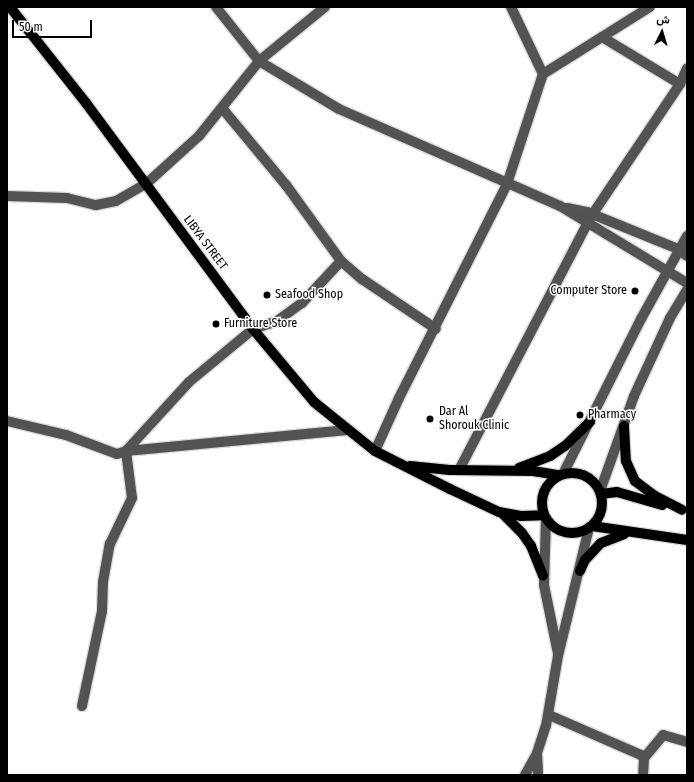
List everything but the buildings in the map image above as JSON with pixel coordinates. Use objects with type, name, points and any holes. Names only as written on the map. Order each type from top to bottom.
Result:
[{"type":"main road","name":"LIBYA STREET","points":[[10,7],[146,184],[253,329],[314,402],[375,451],[406,465]]},
{"type":"main road","points":[[501,471],[524,467],[550,456],[565,446],[590,422]]},
{"type":"main road","points":[[624,426],[626,461],[635,481],[655,496],[684,511]]},
{"type":"main road","points":[[406,465],[459,470],[533,471],[561,475],[582,474],[593,480],[601,492],[602,511],[591,527]]},
{"type":"main road","points":[[406,465],[450,489],[500,512],[521,516],[545,517]]},
{"type":"main road","points":[[561,475],[545,489],[542,502],[545,517],[556,528],[569,533],[591,527],[687,540]]},
{"type":"main road","points":[[601,492],[616,492],[684,511]]},
{"type":"main road","points":[[500,512],[527,540],[543,576]]},
{"type":"main road","points":[[580,571],[585,560],[601,543],[612,537],[634,533]]},
{"type":"street","points":[[216,7],[259,61],[339,109],[507,184],[590,219],[678,249],[687,256]]},
{"type":"street","points":[[7,196],[67,198],[96,205],[116,201],[146,184],[199,136],[259,61],[325,7]]},
{"type":"street","points":[[511,7],[543,74]]},
{"type":"street","points":[[375,451],[399,398],[436,328],[507,184],[543,74],[650,7]]},
{"type":"street","points":[[602,37],[680,84]]},
{"type":"street","points":[[459,470],[590,219],[680,84],[687,68]]},
{"type":"street","points":[[222,108],[286,185],[341,260],[362,279],[436,328]]},
{"type":"street","points":[[590,219],[687,283]]},
{"type":"street","points":[[561,475],[590,422],[678,249],[687,236]]},
{"type":"street","points":[[82,706],[101,618],[103,582],[108,550],[132,498],[126,451],[189,382],[253,329],[277,321],[302,303],[341,260]]},
{"type":"street","points":[[601,492],[624,426],[650,361],[670,318],[687,290]]},
{"type":"street","points":[[7,421],[66,435],[117,454],[126,451],[348,430]]},
{"type":"street","points":[[545,517],[543,576],[546,605],[558,656]]},
{"type":"street","points":[[525,775],[537,753],[549,715],[558,656],[591,527]]},
{"type":"street","points":[[549,715],[644,758]]},
{"type":"street","points":[[642,775],[644,758],[663,735],[687,742]]},
{"type":"street","points":[[537,753],[538,775]]},
{"type":"place","name":"Computer Store","points":[[635,291]]},
{"type":"place","name":"Seafood Shop","points":[[267,295]]},
{"type":"place","name":"Furniture Store","points":[[216,324]]},
{"type":"place","name":"Pharmacy","points":[[580,415]]},
{"type":"place","name":"Dar Al Shorouk Clinic","points":[[430,419]]}]
